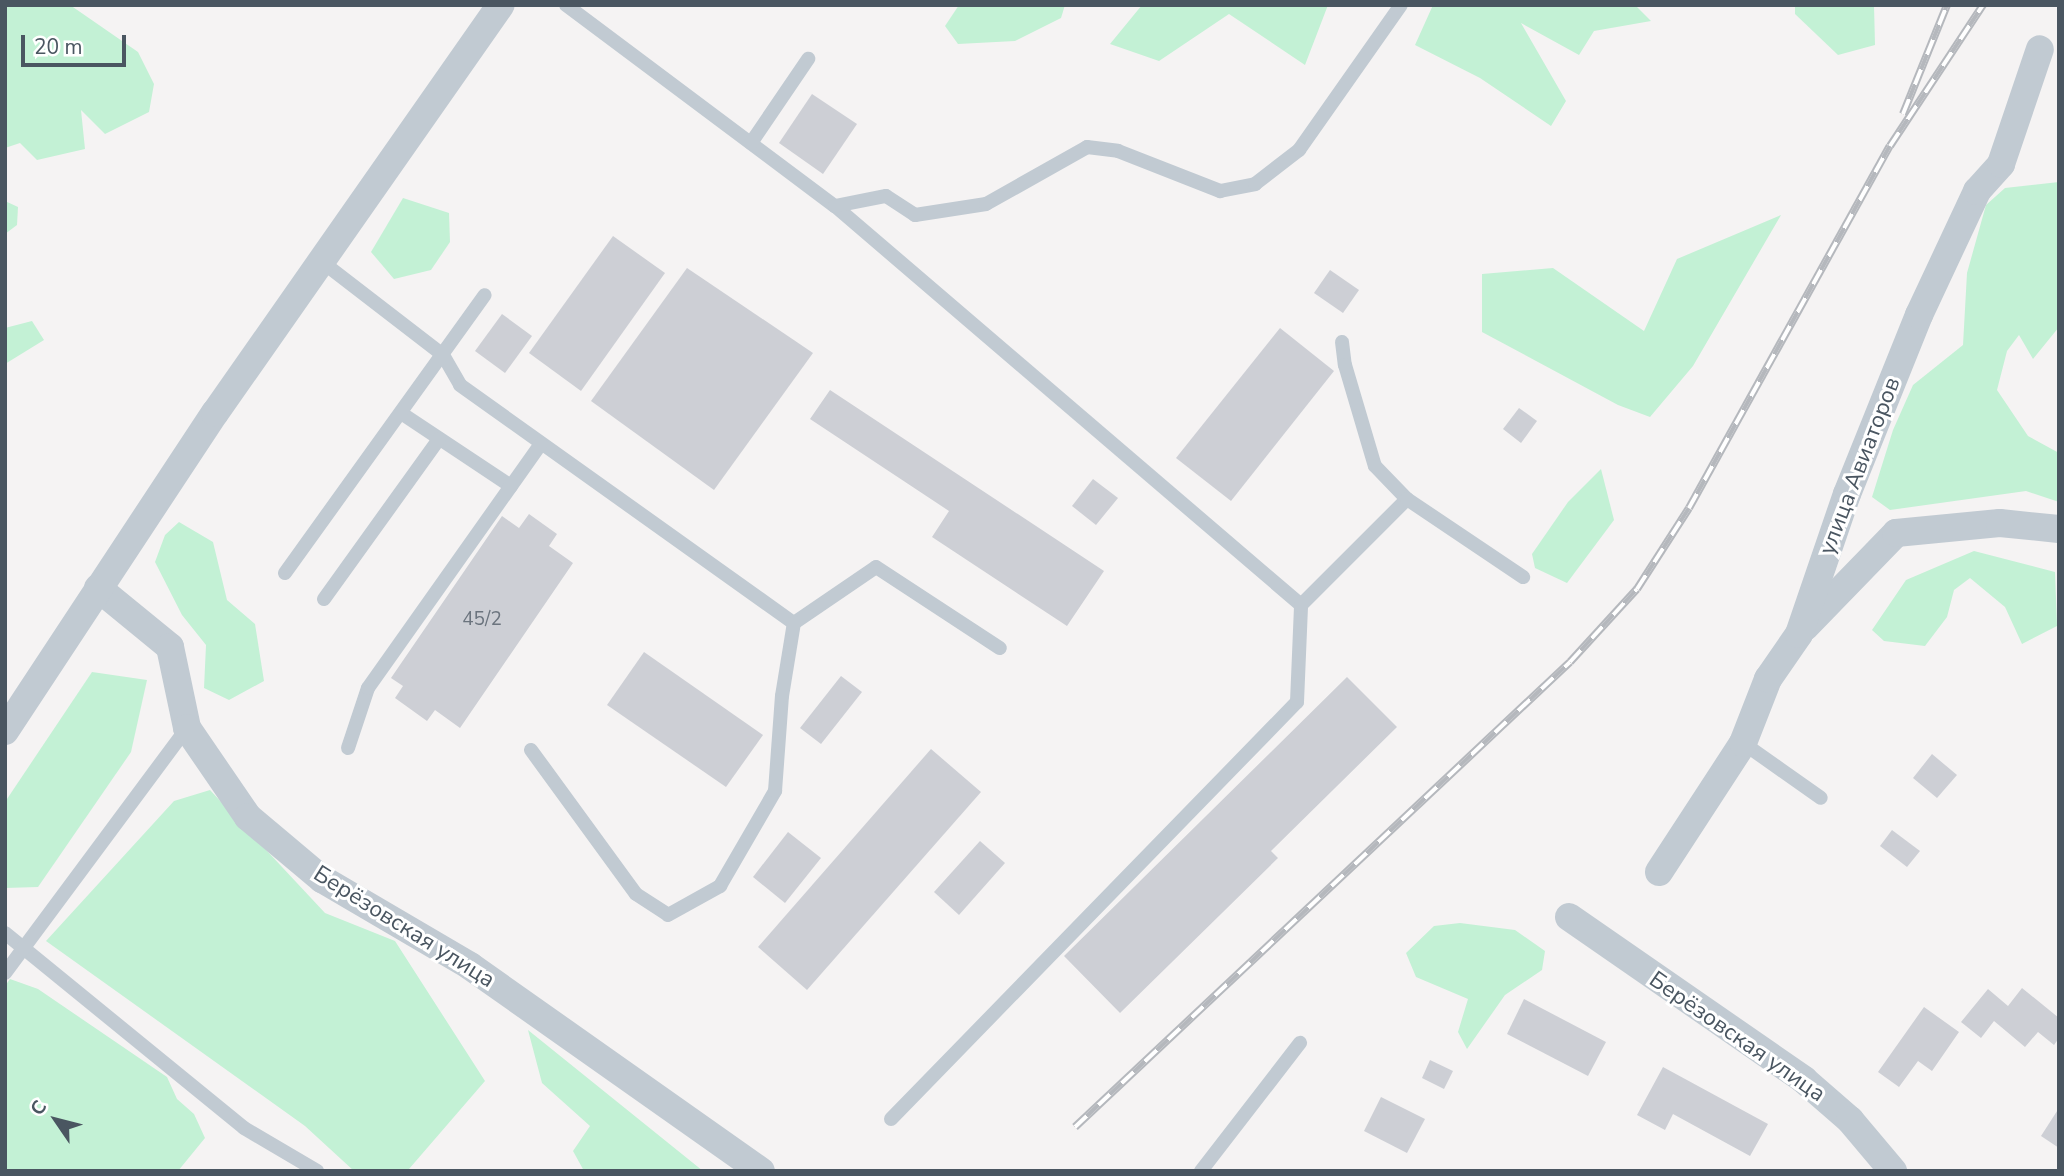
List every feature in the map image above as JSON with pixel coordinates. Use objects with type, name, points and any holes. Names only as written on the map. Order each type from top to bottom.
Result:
[{"type":"street","points":[[5,731],[98,588],[321,261],[501,5]]},
{"type":"street","name":"улица Авиаторов","points":[[1659,872],[1743,743],[1768,679],[1799,634],[1847,494],[1919,315],[1977,191],[2001,164],[2040,49]]},
{"type":"street","points":[[1799,634],[1896,533],[2000,523],[2059,528]]},
{"type":"street","name":"Берёзовская улица","points":[[98,588],[170,647],[187,728],[248,817],[322,878],[470,966],[761,1171]]},
{"type":"street","name":"Берёзовская улица","points":[[1569,918],[1804,1080],[1850,1120],[1894,1171]]},
{"type":"lane","points":[[566,5],[835,206],[1301,605]]},
{"type":"lane","points":[[835,206],[886,196],[915,215],[986,204],[1087,147],[1118,151],[1220,191],[1255,184],[1300,150],[1401,5]]},
{"type":"lane","points":[[751,143],[808,59]]},
{"type":"lane","points":[[321,261],[443,355],[460,385],[794,622]]},
{"type":"lane","points":[[285,573],[485,295]]},
{"type":"lane","points":[[1342,342],[1345,365],[1375,466],[1407,499],[1523,577]]},
{"type":"lane","points":[[401,413],[511,486]]},
{"type":"lane","points":[[324,599],[439,439]]},
{"type":"lane","points":[[348,748],[368,688],[541,444]]},
{"type":"lane","points":[[891,1119],[1297,702],[1301,605],[1407,499]]},
{"type":"lane","points":[[531,750],[636,894],[668,915],[720,886],[775,791],[782,696],[794,622],[876,567],[1000,648]]},
{"type":"lane","points":[[5,973],[22,946],[187,728]]},
{"type":"lane","points":[[1743,743],[1821,798]]},
{"type":"lane","points":[[5,933],[244,1128],[317,1171]]},
{"type":"lane","points":[[1201,1171],[1300,1043]]},
{"type":"green space","points":[[5,5],[70,5],[138,52],[154,84],[149,112],[105,134],[81,110],[85,149],[37,160],[20,143],[5,148]]},
{"type":"green space","points":[[959,5],[1065,5],[1061,18],[1015,41],[958,44],[945,26]]},
{"type":"green space","points":[[1142,5],[1328,5],[1305,65],[1229,14],[1159,61],[1110,44]]},
{"type":"green space","points":[[1433,5],[1635,5],[1651,21],[1594,31],[1579,55],[1521,23],[1566,101],[1551,126],[1480,78],[1415,45]]},
{"type":"green space","points":[[1795,5],[1874,5],[1875,45],[1838,55],[1795,14]]},
{"type":"green space","points":[[2059,182],[2059,327],[2033,359],[2019,335],[2007,351],[1997,390],[2028,436],[2059,453],[2059,502],[2026,491],[1890,510],[1872,497],[1893,430],[1913,385],[1963,345],[1967,273],[1986,205],[2005,188]]},
{"type":"green space","points":[[403,198],[449,213],[450,242],[431,270],[394,279],[371,252]]},
{"type":"green space","points":[[5,201],[18,207],[17,225],[5,234]]},
{"type":"green space","points":[[1781,215],[1693,366],[1650,417],[1618,405],[1482,332],[1482,274],[1553,268],[1644,331],[1677,259]]},
{"type":"green space","points":[[32,321],[44,340],[5,364],[5,328]]},
{"type":"green space","points":[[1601,469],[1614,520],[1567,583],[1535,568],[1532,554],[1568,502]]},
{"type":"green space","points":[[179,522],[213,542],[227,600],[255,624],[264,681],[229,700],[204,688],[206,645],[182,615],[155,562],[165,535]]},
{"type":"green space","points":[[1974,551],[2055,572],[2057,626],[2022,644],[2005,607],[1970,578],[1954,590],[1947,617],[1925,646],[1884,641],[1872,630],[1906,580]]},
{"type":"green space","points":[[92,672],[147,680],[131,752],[38,887],[5,888],[5,802]]},
{"type":"green space","points":[[210,790],[325,913],[395,941],[485,1081],[409,1169],[354,1171],[305,1126],[46,941],[174,801]]},
{"type":"green space","points":[[1460,923],[1515,930],[1545,951],[1542,970],[1505,995],[1467,1049],[1458,1032],[1468,999],[1416,977],[1406,953],[1434,926]]},
{"type":"green space","points":[[10,979],[38,989],[167,1077],[177,1099],[194,1114],[205,1138],[178,1171],[5,1171],[5,986]]},
{"type":"green space","points":[[528,1030],[703,1171],[584,1171],[573,1151],[590,1126],[542,1083]]},
{"type":"building","points":[[812,94],[857,124],[823,174],[779,143]]},
{"type":"building","points":[[613,236],[665,273],[581,391],[529,353]]},
{"type":"building","points":[[687,268],[813,353],[714,490],[591,401]]},
{"type":"building","points":[[1330,270],[1359,290],[1343,313],[1314,293]]},
{"type":"building","points":[[502,314],[532,336],[505,373],[475,351]]},
{"type":"building","points":[[1280,328],[1334,371],[1231,501],[1176,458]]},
{"type":"building","points":[[830,390],[1104,571],[1067,626],[932,537],[949,511],[810,419]]},
{"type":"building","points":[[1519,408],[1537,421],[1521,443],[1503,429]]},
{"type":"building","points":[[1093,479],[1118,498],[1096,525],[1072,506]]},
{"type":"building","points":[[529,514],[557,534],[549,546],[573,563],[460,728],[435,710],[427,721],[395,698],[403,686],[391,678],[502,516],[519,528]]},
{"type":"building","points":[[644,652],[763,735],[726,787],[607,705]]},
{"type":"building","points":[[841,676],[862,692],[821,744],[800,728]]},
{"type":"building","points":[[1347,677],[1397,727],[1271,851],[1278,858],[1120,1013],[1064,956]]},
{"type":"building","points":[[931,749],[981,792],[807,990],[758,947]]},
{"type":"building","points":[[1932,754],[1957,775],[1937,798],[1913,778]]},
{"type":"building","points":[[1892,830],[1920,851],[1907,867],[1880,846]]},
{"type":"building","points":[[788,832],[821,858],[785,903],[753,877]]},
{"type":"building","points":[[980,841],[1005,863],[959,915],[934,892]]},
{"type":"building","points":[[2022,988],[2059,1018],[2059,1038],[2054,1045],[2038,1032],[2025,1047],[1994,1021],[1981,1038],[1961,1022],[1988,989],[2008,1006]]},
{"type":"building","points":[[1524,999],[1606,1042],[1588,1076],[1507,1034]]},
{"type":"building","points":[[1924,1007],[1959,1032],[1932,1071],[1918,1061],[1899,1087],[1878,1072]]},
{"type":"building","points":[[1430,1060],[1453,1071],[1444,1089],[1422,1078]]},
{"type":"building","points":[[1663,1067],[1768,1124],[1750,1156],[1673,1114],[1665,1130],[1637,1115]]},
{"type":"building","points":[[1381,1097],[1425,1119],[1407,1153],[1364,1131]]},
{"type":"building","points":[[2059,1108],[2059,1148],[2041,1136]]},
{"type":"railway","points":[[1903,114],[1947,5]]},
{"type":"railway","points":[[1075,1127],[1570,662],[1637,589],[1689,508],[1890,146],[1983,5]]}]
